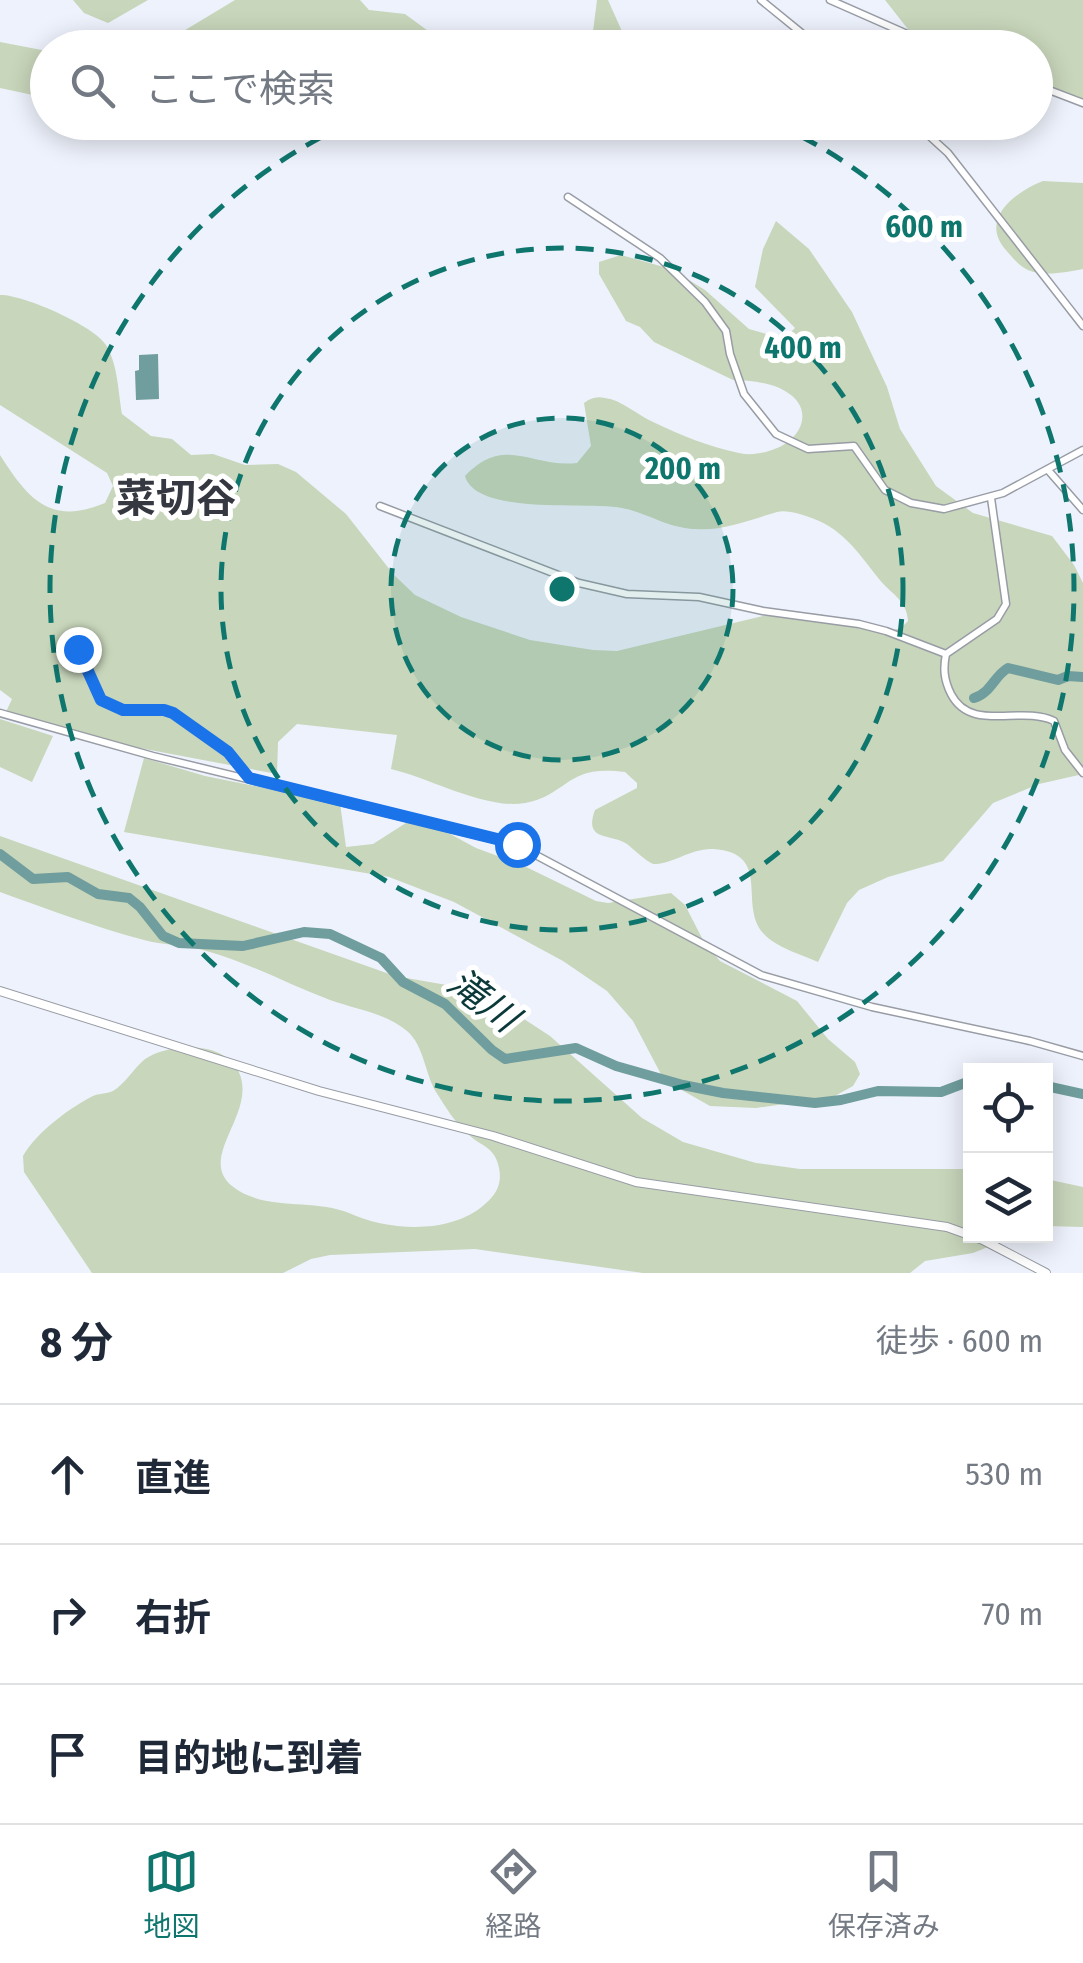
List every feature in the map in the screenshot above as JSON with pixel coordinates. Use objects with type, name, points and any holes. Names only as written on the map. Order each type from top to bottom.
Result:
[{"type":"street","points":[[761,0],[798,30]]},
{"type":"street","points":[[830,0],[898,30]]},
{"type":"street","points":[[1053,92],[1083,103]]},
{"type":"street","points":[[933,140],[955,161],[1083,326]]},
{"type":"street","points":[[568,196],[660,258],[706,302],[726,332],[744,394],[776,434],[808,448],[854,446],[885,490],[911,503],[944,509],[973,499],[991,498],[1083,450]]},
{"type":"street","points":[[1048,470],[1083,510]]},
{"type":"street","points":[[946,654],[997,619],[1006,604],[991,498]]},
{"type":"street","points":[[380,506],[578,583],[627,594],[699,597],[763,611],[859,624],[946,654]]},
{"type":"street","points":[[78,649],[101,700],[123,710],[173,713],[228,752],[249,778]]},
{"type":"street","points":[[946,654],[945,678],[962,709],[972,715],[1040,714],[1054,721],[1065,750],[1083,773]]},
{"type":"street","points":[[0,713],[153,756],[517,844],[761,975],[872,1007],[1083,1056]]},
{"type":"street","points":[[0,991],[318,1092],[493,1136],[636,1182],[947,1228],[983,1240],[1046,1273]]},
{"type":"shaded area","points":[[73,0],[148,0],[108,23],[84,13]]},
{"type":"shaded area","points":[[235,0],[360,0],[369,10],[405,14],[427,30],[185,30]]},
{"type":"shaded area","points":[[597,0],[608,0],[621,30],[593,30]]},
{"type":"shaded area","points":[[885,0],[1083,0],[1083,108],[1053,94],[1053,30],[909,30]]},
{"type":"shaded area","points":[[0,42],[30,48],[30,94],[0,88]]},
{"type":"shaded area","points":[[1043,181],[1083,183],[1083,269],[1048,274],[1028,270],[998,238],[996,227],[1004,207],[1022,191]]},
{"type":"shaded area","points":[[776,221],[809,249],[852,312],[887,387],[900,429],[936,486],[973,513],[1052,536],[1083,583],[1083,774],[1039,784],[993,803],[943,861],[859,890],[847,903],[818,962],[781,946],[763,933],[756,921],[749,870],[743,860],[731,853],[705,849],[653,864],[627,844],[596,832],[592,820],[595,810],[637,788],[625,772],[590,772],[540,799],[510,804],[476,798],[391,769],[397,735],[297,724],[278,742],[277,774],[129,746],[6,712],[12,699],[0,690],[0,455],[31,496],[55,510],[86,509],[105,503],[113,486],[107,473],[0,405],[0,295],[57,312],[99,337],[113,361],[122,414],[151,436],[172,439],[191,455],[213,454],[245,465],[278,464],[296,472],[346,514],[394,575],[415,595],[461,617],[530,640],[617,651],[780,612],[820,614],[889,631],[901,628],[908,621],[898,598],[839,533],[806,516],[780,511],[726,527],[685,528],[622,508],[535,504],[489,497],[474,489],[465,476],[479,464],[506,455],[577,463],[591,446],[584,403],[596,397],[617,402],[706,444],[744,454],[758,454],[786,443],[802,422],[800,406],[794,398],[774,386],[733,380],[654,342],[640,327],[626,321],[599,274],[599,262],[621,255],[671,269],[705,290],[749,329],[784,339],[795,328],[755,287],[763,249]]},
{"type":"shaded area","points":[[158,354],[159,399],[136,400],[139,355]]},
{"type":"shaded area","points":[[0,719],[53,736],[32,782],[0,767]]},
{"type":"shaded area","points":[[144,758],[205,776],[340,803],[346,847],[373,844],[417,816],[476,848],[522,865],[596,901],[608,903],[671,893],[685,905],[705,944],[720,961],[797,1001],[828,1039],[855,1062],[860,1074],[853,1086],[833,1097],[756,1108],[710,1106],[664,1080],[633,1021],[607,991],[563,961],[454,902],[389,877],[124,832]]},
{"type":"shaded area","points":[[0,836],[395,976],[481,991],[550,1036],[642,1118],[683,1142],[756,1163],[800,1169],[963,1169],[963,1243],[998,1243],[973,1253],[925,1261],[910,1273],[643,1273],[475,1249],[330,1255],[311,1259],[283,1273],[92,1273],[24,1172],[23,1156],[36,1138],[63,1115],[94,1096],[113,1091],[145,1059],[167,1050],[206,1049],[236,1067],[242,1099],[221,1161],[223,1174],[245,1194],[274,1202],[335,1209],[382,1224],[419,1227],[471,1214],[493,1195],[499,1170],[493,1153],[463,1130],[451,1114],[432,1085],[413,1037],[399,1025],[220,955],[126,935],[0,892]]},
{"type":"shaded area","points":[[1053,1181],[1083,1187],[1083,1227],[1053,1226]]},
{"type":"waterway","points":[[974,698],[1008,668],[1058,680],[1083,677]]},
{"type":"waterway","name":"滝川","points":[[0,854],[33,879],[68,877],[98,894],[129,898],[163,936],[179,943],[243,946],[304,932],[330,934],[381,958],[403,982],[445,1004],[505,1059],[576,1048],[616,1066],[683,1085],[815,1103],[878,1091],[941,1092],[963,1084]]},
{"type":"waterway","name":"滝川","points":[[1053,1088],[1083,1094]]},
{"type":"district","name":"菜切谷","points":[[176,498]]},
{"type":"route","points":[[78,649],[101,700],[123,710],[173,713],[228,752],[249,778],[517,844]]}]
